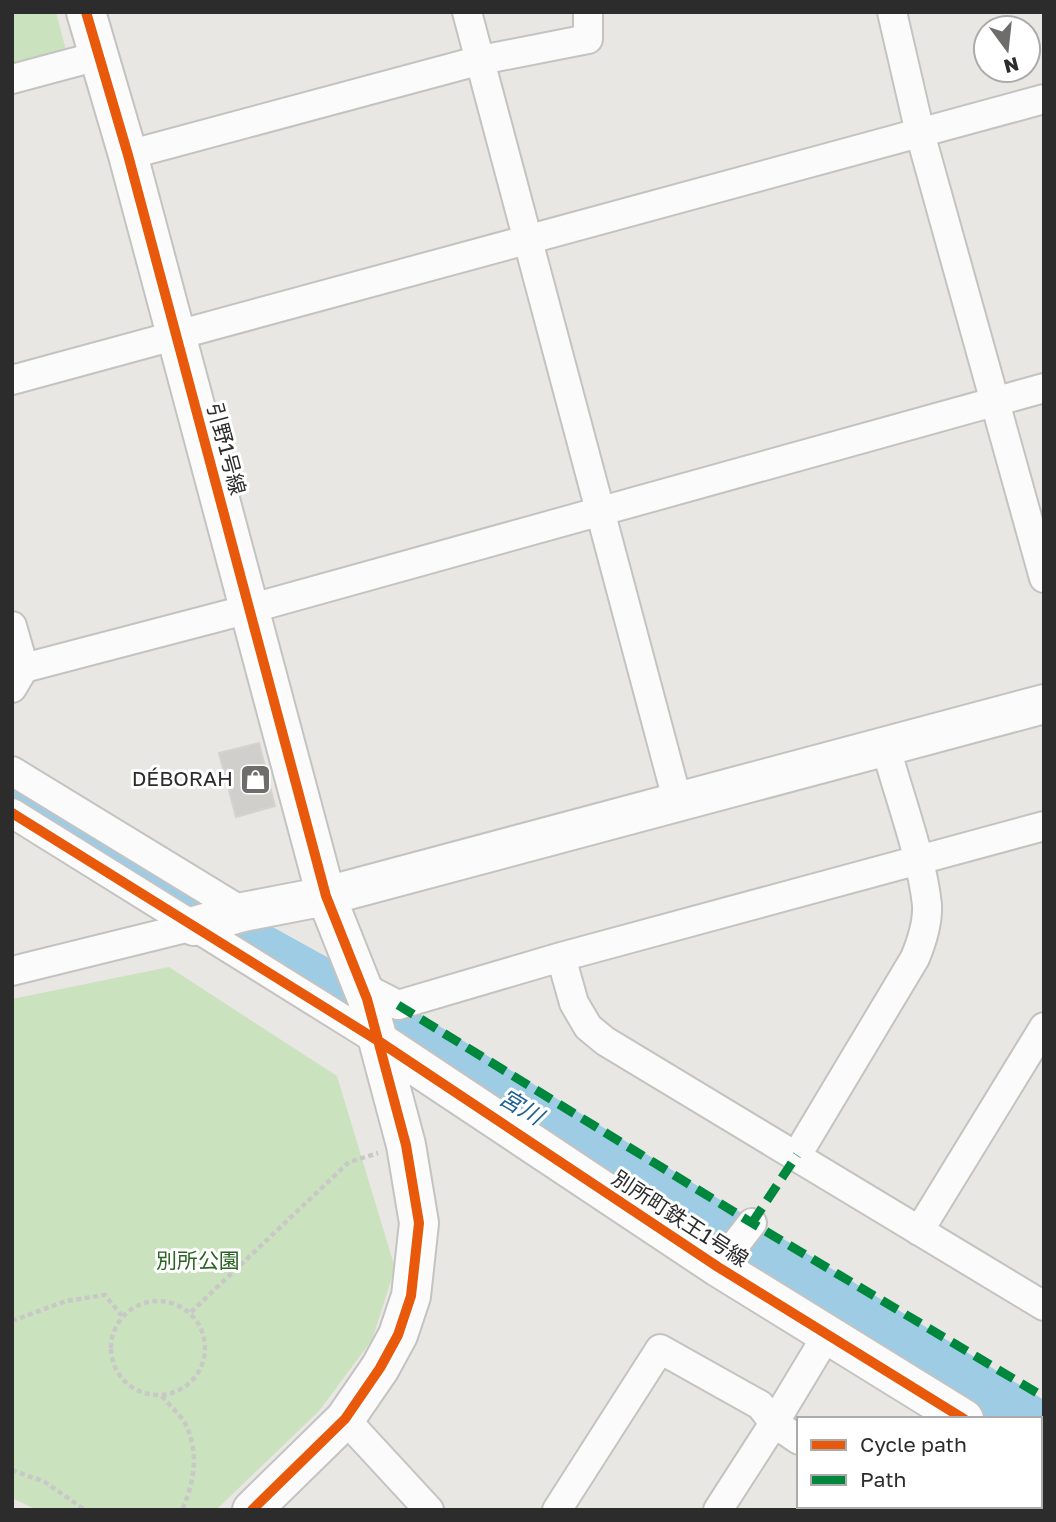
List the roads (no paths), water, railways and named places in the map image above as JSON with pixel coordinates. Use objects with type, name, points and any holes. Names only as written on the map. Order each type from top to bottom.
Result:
[{"type":"street","name":"引野1号線","points":[[86,12],[128,155],[327,896],[371,1014],[406,1145],[419,1223],[411,1296],[398,1335],[345,1419],[252,1510]]},
{"type":"street","points":[[467,12],[678,803]]},
{"type":"street","points":[[128,155],[481,60],[588,39],[588,12]]},
{"type":"street","points":[[892,12],[920,133],[1044,579]]},
{"type":"street","points":[[12,79],[98,56]]},
{"type":"street","points":[[12,380],[1044,99]]},
{"type":"street","points":[[12,626],[18,678],[249,609],[1044,388]]},
{"type":"street","points":[[12,971],[242,912],[327,896],[1044,704]]},
{"type":"street","points":[[797,1155],[915,958],[924,935],[927,907],[886,748]]},
{"type":"street","points":[[12,771],[242,912]]},
{"type":"street","points":[[12,813],[195,926],[371,1014],[561,957],[1044,826]]},
{"type":"street","points":[[561,957],[574,1003],[588,1027],[605,1041],[1044,1306]]},
{"type":"street","name":"別所町鉄王1号線","points":[[371,1014],[718,1267],[961,1417]]},
{"type":"street","points":[[919,1231],[1044,1027]]},
{"type":"street","points":[[718,1267],[752,1223]]},
{"type":"street","points":[[718,1510],[827,1335]]},
{"type":"street","points":[[556,1510],[660,1349],[760,1405],[774,1423],[797,1439]]},
{"type":"street","points":[[345,1419],[429,1510]]},
{"type":"waterway","name":"宮川","points":[[12,795],[246,939],[320,980],[1027,1417]]},
{"type":"place","name":"DÉBORAH","points":[[256,779]]},
{"type":"park label","name":"別所公園","points":[[198,1261]]}]
